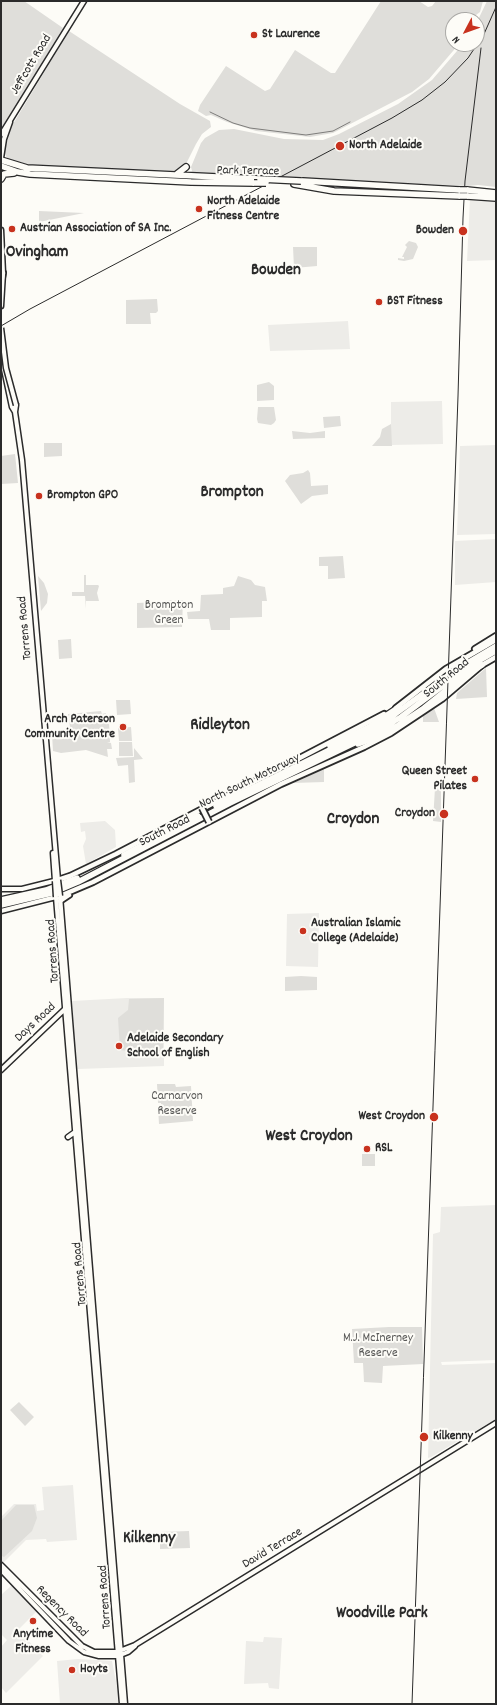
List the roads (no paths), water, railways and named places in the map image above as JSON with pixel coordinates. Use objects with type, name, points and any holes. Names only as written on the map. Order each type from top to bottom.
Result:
[{"type":"highway","name":"Park Terrace","points":[[1,159],[27,168],[396,185],[460,191]]},
{"type":"highway","name":"Park Terrace","points":[[1,166],[18,172],[191,182],[294,184],[340,193],[347,191],[421,194],[460,191],[496,193]]},
{"type":"highway","points":[[175,175],[181,173],[186,167]]},
{"type":"highway","points":[[1,179],[6,173],[18,172]]},
{"type":"highway","points":[[303,181],[314,184],[338,186],[340,193]]},
{"type":"highway","points":[[184,188],[191,182]]},
{"type":"highway","points":[[347,183],[348,187],[351,188],[364,189],[374,192]]},
{"type":"highway","points":[[396,185],[399,188],[418,190],[421,194]]},
{"type":"highway","points":[[467,191],[496,189]]},
{"type":"highway","name":"Park Terrace","points":[[467,191],[496,198]]},
{"type":"highway","name":"North South Motorway","points":[[1,900],[46,890],[92,872],[246,790],[380,724],[457,669],[496,646]]},
{"type":"highway","name":"North South Motorway","points":[[1,905],[52,893],[78,882],[236,800],[339,751],[392,723],[468,667],[496,651]]},
{"type":"highway","points":[[339,751],[371,740],[388,732],[424,708],[469,672],[482,665]]},
{"type":"highway","points":[[318,755],[337,742],[369,727],[399,707]]},
{"type":"main road","name":"Jeffcott Road","points":[[1,136],[67,26],[84,1]]},
{"type":"main road","name":"Jeffcott Road","points":[[1,159],[5,135],[14,114]]},
{"type":"main road","points":[[1,230],[3,273],[1,306]]},
{"type":"main road","points":[[1,283],[3,273]]},
{"type":"main road","name":"Torrens Road","points":[[1,328],[6,364],[20,438],[31,554],[55,871],[59,898],[75,1132],[78,1143]]},
{"type":"main road","name":"Torrens Road","points":[[1,355],[14,406]]},
{"type":"main road","points":[[466,656],[496,636]]},
{"type":"main road","name":"South Road","points":[[1,889],[22,889],[66,878],[116,854],[399,707],[446,669],[466,656],[496,640]]},
{"type":"main road","name":"South Road","points":[[1,911],[59,898],[281,784],[364,747],[391,733],[442,699],[482,665],[496,657]]},
{"type":"main road","points":[[202,808],[209,822]]},
{"type":"main road","points":[[45,884],[52,878],[55,871],[66,878]]},
{"type":"main road","name":"Torrens Road","points":[[59,898],[57,911],[67,1008],[119,1654],[118,1670],[122,1704]]},
{"type":"main road","points":[[48,900],[57,911]]},
{"type":"main road","name":"Days Road","points":[[1,1070],[67,1008]]},
{"type":"main road","points":[[68,1137],[75,1132]]},
{"type":"main road","name":"David Terrace","points":[[119,1654],[496,1423]]},
{"type":"main road","name":"Regency Road","points":[[1,1565],[78,1643],[94,1652],[110,1654]]},
{"type":"main road","name":"Regency Road","points":[[1,1570],[76,1647],[91,1654],[119,1654]]},
{"type":"main road","name":"Torrens Road","points":[[113,1585],[116,1644],[122,1662],[125,1704]]},
{"type":"main road","points":[[116,1644],[110,1654],[118,1670]]},
{"type":"main road","name":"David Terrace","points":[[119,1654],[128,1652],[135,1645]]},
{"type":"main road","points":[[122,1662],[128,1652]]},
{"type":"waterway","points":[[210,112],[233,123],[250,128],[306,135],[333,131],[350,122]]},
{"type":"railway","points":[[1,326],[30,309],[392,118],[422,100],[445,82],[468,58],[484,34],[496,7]]},
{"type":"railway","points":[[412,1704],[463,218],[465,181],[481,52]]},
{"type":"place","name":"St Laurence","points":[[254,35]]},
{"type":"place","name":"North Adelaide","points":[[340,146]]},
{"type":"place","name":"North Adelaide Fitness Centre","points":[[199,209]]},
{"type":"place","name":"Austrian Association of SA Inc.","points":[[12,229]]},
{"type":"place","name":"Bowden","points":[[463,231]]},
{"type":"place","name":"BST Fitness","points":[[379,302]]},
{"type":"place","name":"Brompton GPO","points":[[39,496]]},
{"type":"place","name":"Arch Paterson Community Centre","points":[[123,727]]},
{"type":"place","name":"Queen Street Pilates","points":[[475,779]]},
{"type":"place","name":"Croydon","points":[[444,814]]},
{"type":"place","name":"Australian Islamic College (Adelaide)","points":[[303,931]]},
{"type":"place","name":"Adelaide Secondary School of English","points":[[119,1046]]},
{"type":"place","name":"West Croydon","points":[[434,1117]]},
{"type":"place","name":"RSL","points":[[367,1149]]},
{"type":"place","name":"Kilkenny","points":[[424,1437]]},
{"type":"place","name":"Anytime Fitness","points":[[33,1621]]},
{"type":"place","name":"Hoyts","points":[[72,1670]]},
{"type":"district","name":"Ovingham","points":[[37,254]]},
{"type":"district","name":"Bowden","points":[[276,272]]},
{"type":"district","name":"Brompton","points":[[232,494]]},
{"type":"district","name":"Ridleyton","points":[[220,727]]},
{"type":"district","name":"Croydon","points":[[353,821]]},
{"type":"district","name":"West Croydon","points":[[309,1138]]},
{"type":"district","name":"Kilkenny","points":[[149,1540]]},
{"type":"district","name":"Woodville Park","points":[[382,1615]]},
{"type":"park label","name":"Brompton Green","points":[[169,614]]},
{"type":"park label","name":"Carnarvon Reserve","points":[[177,1104]]},
{"type":"park label","name":"M.J. McInerney Reserve","points":[[378,1346]]}]
